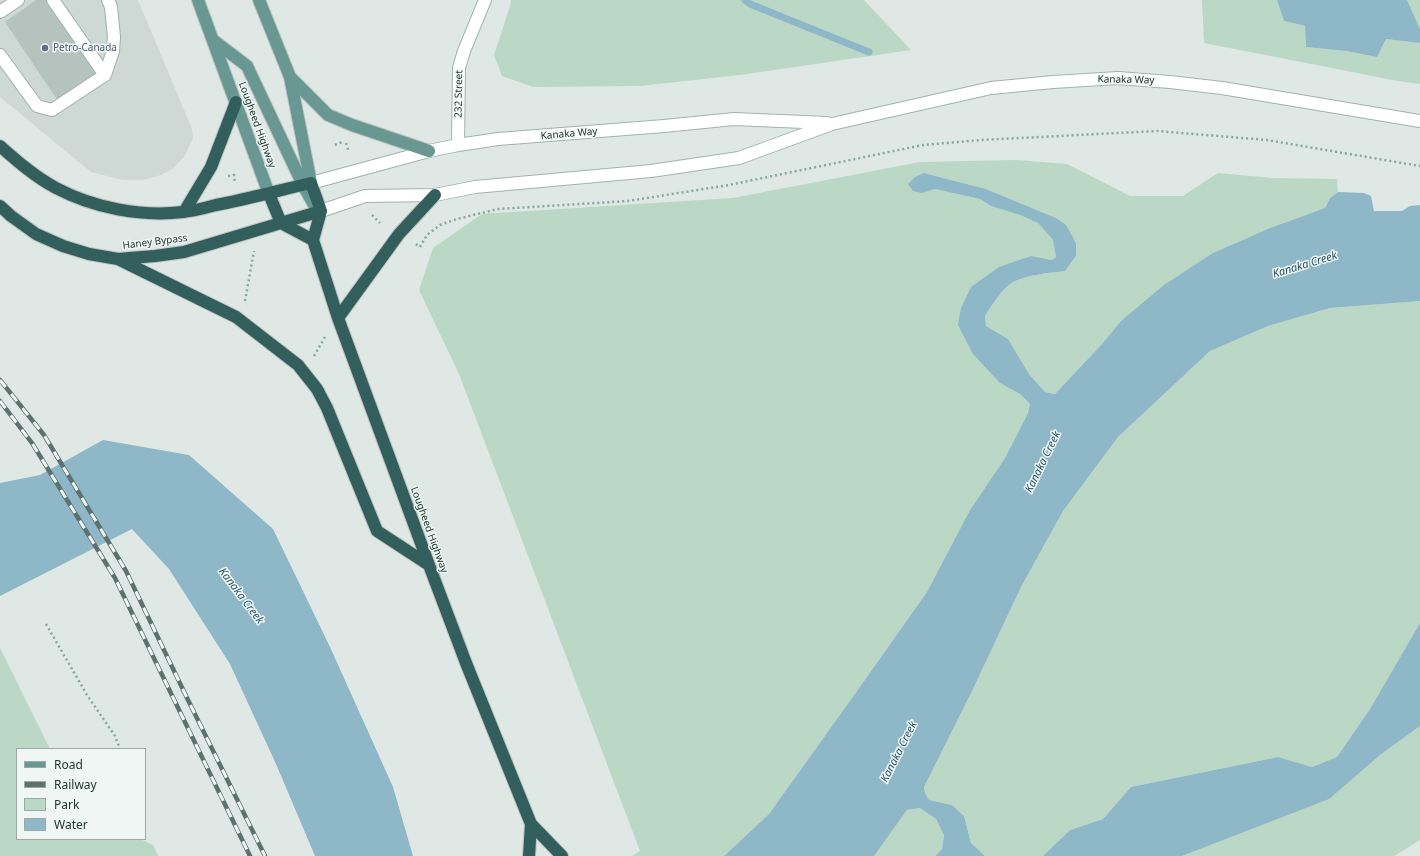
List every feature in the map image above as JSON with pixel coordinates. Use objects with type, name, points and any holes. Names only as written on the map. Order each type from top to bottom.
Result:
[{"type":"highway","points":[[184,212],[211,166],[236,102]]},
{"type":"highway","points":[[0,146],[34,174],[78,198],[103,206],[130,211],[157,214],[184,212],[269,194],[307,184]]},
{"type":"highway","name":"Lougheed Highway","points":[[269,194],[281,223]]},
{"type":"highway","points":[[338,318],[399,234],[435,195]]},
{"type":"highway","name":"Haney Bypass","points":[[0,206],[36,234],[63,246],[89,254],[118,259],[184,252],[320,212]]},
{"type":"highway","points":[[281,223],[313,240],[320,212]]},
{"type":"highway","name":"Lougheed Highway","points":[[313,240],[338,318],[429,565],[466,663],[531,824],[562,856]]},
{"type":"highway","points":[[118,259],[236,317],[298,365],[317,389],[327,408],[377,531],[429,565]]},
{"type":"highway","name":"Lougheed Highway","points":[[529,856],[531,824]]},
{"type":"main road","points":[[0,12],[18,0]]},
{"type":"main road","points":[[53,0],[105,75]]},
{"type":"main road","points":[[0,55],[37,106],[52,110],[105,75],[114,51],[111,7],[108,0]]},
{"type":"main road","name":"Lougheed Highway","points":[[198,0],[269,194]]},
{"type":"main road","points":[[259,0],[290,77],[307,184]]},
{"type":"main road","name":"232 Street","points":[[458,145],[459,68],[464,50],[485,0]]},
{"type":"main road","points":[[213,40],[247,66],[320,212]]},
{"type":"main road","points":[[290,77],[328,115],[352,125],[429,151]]},
{"type":"main road","name":"Kanaka Way","points":[[320,212],[365,196],[435,195],[475,187],[651,171],[738,158],[832,124],[991,88],[1053,82],[1118,78],[1170,82],[1222,88],[1420,121]]},
{"type":"main road","name":"Kanaka Way","points":[[307,184],[429,151],[498,139],[734,119],[832,124]]},
{"type":"path","points":[[415,243],[420,247],[428,235],[440,225],[498,209],[628,201],[729,185],[923,145],[981,140],[1157,131],[1267,140],[1420,166]]},
{"type":"path","points":[[335,145],[345,141]]},
{"type":"path","points":[[228,176],[241,173]]},
{"type":"path","points":[[234,175],[236,186]]},
{"type":"path","points":[[372,214],[380,223]]},
{"type":"path","points":[[245,303],[254,250]]},
{"type":"path","points":[[317,389],[313,355],[338,318]]},
{"type":"path","points":[[46,624],[87,695],[115,736],[120,748]]},
{"type":"shaded area","points":[[0,0],[138,0],[192,129],[193,138],[184,157],[174,168],[161,175],[143,180],[123,180],[91,172],[0,97]]},
{"type":"green space","points":[[511,0],[864,0],[911,50],[740,75],[640,86],[533,87],[502,76],[494,55]]},
{"type":"green space","points":[[1202,0],[1277,0],[1284,21],[1305,26],[1306,47],[1346,51],[1377,57],[1386,39],[1420,43],[1420,84],[1204,43]]},
{"type":"green space","points":[[1407,0],[1420,0],[1420,29]]},
{"type":"green space","points":[[1017,160],[1067,164],[1130,196],[1183,196],[1218,173],[1272,178],[1337,179],[1338,192],[1330,198],[1325,208],[1270,228],[1213,253],[1121,321],[1102,344],[1055,394],[1045,392],[1029,374],[1008,339],[986,326],[985,316],[996,299],[1010,284],[1015,281],[1036,275],[1065,271],[1076,256],[1076,243],[1056,218],[986,189],[924,173],[922,193],[935,189],[980,199],[991,206],[1020,215],[1038,223],[1053,240],[1056,257],[1052,260],[1030,256],[971,287],[1000,383],[1020,394],[1030,404],[1028,413],[1005,458],[970,510],[927,592],[769,814],[724,856],[632,856],[640,851],[459,374],[419,290],[433,248],[482,214],[733,198],[920,162]]},
{"type":"green space","points":[[1420,301],[1420,623],[1370,709],[1337,757],[1312,767],[1278,757],[1131,787],[1103,819],[1070,830],[1043,856],[985,856],[971,843],[964,816],[952,805],[929,800],[925,793],[924,787],[973,689],[1021,587],[1063,511],[1118,437],[1210,351],[1268,326],[1330,308]]},
{"type":"green space","points":[[0,648],[50,748],[16,748],[16,840],[142,840],[153,845],[158,856],[0,856]]},
{"type":"green space","points":[[1420,726],[1420,840],[1394,856],[1182,856],[1249,830],[1380,755]]},
{"type":"green space","points":[[920,808],[936,819],[944,834],[942,849],[935,856],[874,856],[907,810]]},
{"type":"water","points":[[1277,0],[1407,0],[1420,29],[1420,43],[1386,39],[1377,57],[1346,51],[1306,47],[1305,26],[1284,21]]},
{"type":"water","name":"Kanaka Creek","points":[[924,173],[986,189],[1056,218],[1066,225],[1076,243],[1076,256],[1065,271],[1036,275],[1015,281],[1010,284],[996,299],[985,316],[986,326],[1008,339],[1029,374],[1045,392],[1055,394],[1102,344],[1121,321],[1164,285],[1213,253],[1270,228],[1325,208],[1330,198],[1338,192],[1364,193],[1371,196],[1374,211],[1402,211],[1410,206],[1420,205],[1420,301],[1330,308],[1268,326],[1210,351],[1118,437],[1063,511],[1021,587],[973,689],[924,787],[925,793],[929,800],[952,805],[964,816],[971,843],[985,856],[935,856],[942,849],[944,835],[936,819],[920,808],[907,810],[874,856],[724,856],[769,814],[927,592],[970,510],[1005,458],[1028,413],[1030,404],[1020,394],[1000,383],[973,354],[958,325],[961,308],[971,287],[999,267],[1031,256],[1052,260],[1056,257],[1053,240],[1038,223],[1020,215],[991,206],[980,199],[935,189],[922,193],[913,191],[908,184],[915,177]]},
{"type":"water","name":"Kanaka Creek","points":[[103,440],[189,455],[273,529],[330,647],[393,787],[413,856],[315,856],[276,764],[230,664],[169,569],[132,529],[0,596],[0,483],[40,475]]},
{"type":"water","points":[[1420,623],[1420,726],[1380,755],[1329,799],[1182,856],[1043,856],[1070,830],[1103,819],[1131,787],[1278,757],[1312,767],[1337,757],[1370,709]]},
{"type":"building","points":[[36,0],[46,0],[97,75],[58,101],[5,22]]},
{"type":"waterway","points":[[745,0],[750,4],[869,52]]},
{"type":"railway","points":[[0,380],[44,435],[126,571],[265,856]]},
{"type":"railway","points":[[0,401],[32,443],[115,578],[250,856]]},
{"type":"place","name":"Petro-Canada","points":[[45,48]]}]
